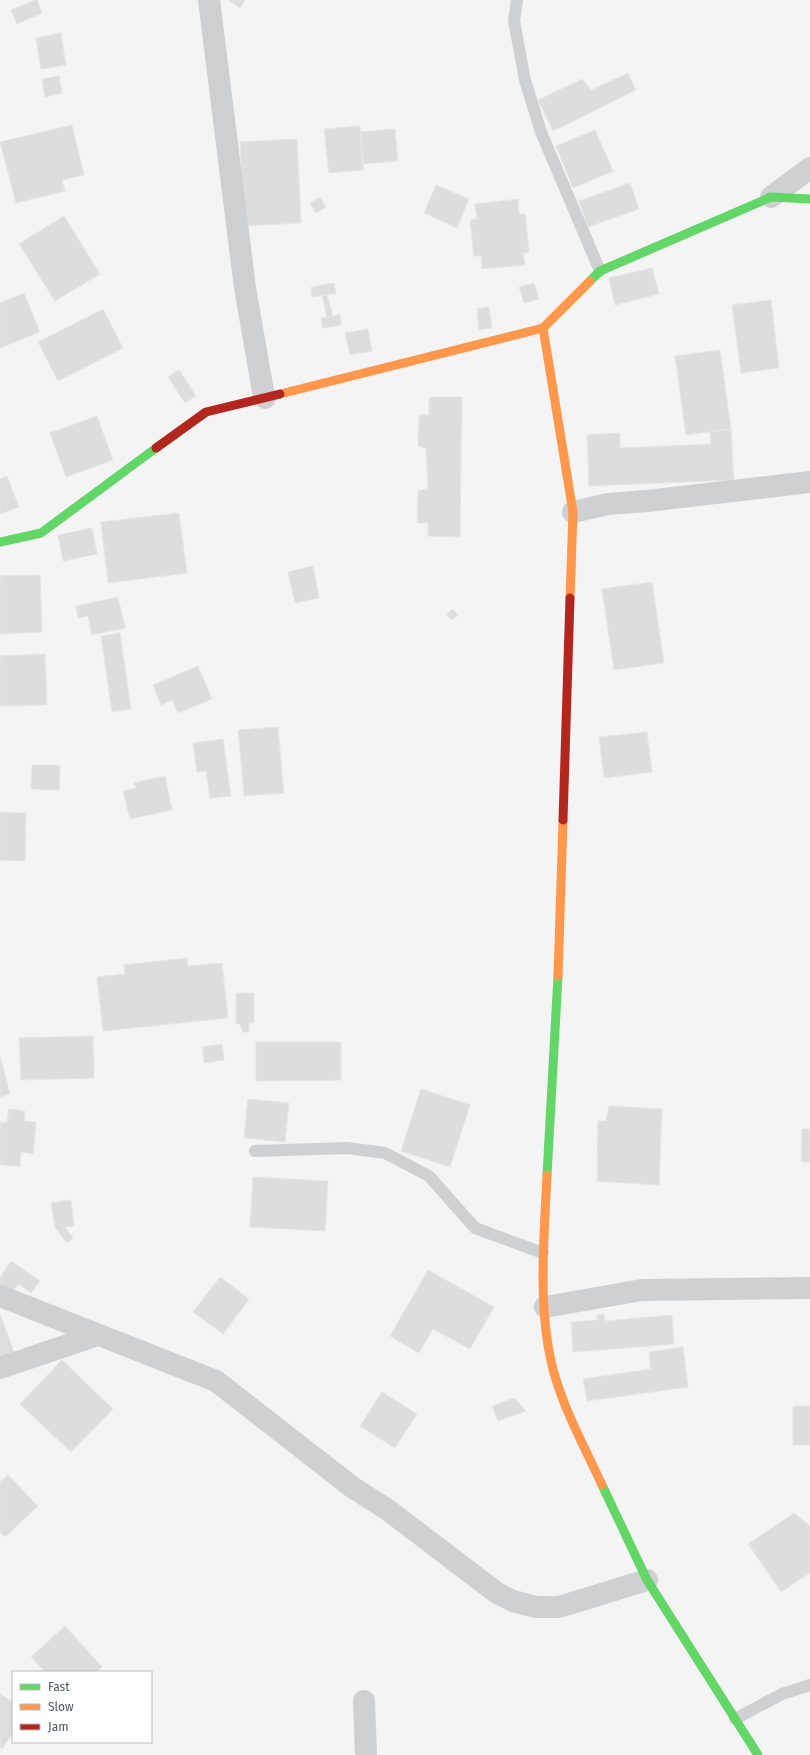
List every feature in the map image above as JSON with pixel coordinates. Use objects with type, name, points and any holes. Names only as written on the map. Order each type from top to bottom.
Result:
[{"type":"street","points":[[210,0],[245,288],[265,398]]},
{"type":"street","points":[[0,542],[41,533],[206,412],[543,328],[600,271],[771,197],[810,168]]},
{"type":"street","points":[[771,197],[810,199]]},
{"type":"street","points":[[543,328],[573,512],[559,965],[543,1253],[548,1341],[554,1372],[565,1406],[647,1580],[758,1755]]},
{"type":"street","points":[[573,512],[608,504],[647,501],[810,482]]},
{"type":"street","points":[[545,1307],[642,1290],[810,1288]]},
{"type":"street","points":[[0,1296],[216,1381],[352,1487],[388,1510],[497,1593],[513,1601],[536,1607],[559,1607],[647,1580]]},
{"type":"street","points":[[0,1368],[97,1335]]},
{"type":"street","points":[[364,1701],[366,1755]]},
{"type":"lane","points":[[517,0],[514,21],[526,80],[541,132],[600,271]]},
{"type":"lane","points":[[255,1151],[346,1148],[385,1153],[430,1176],[475,1228],[543,1253]]},
{"type":"lane","points":[[735,1719],[782,1694],[810,1685]]},
{"type":"building","points":[[37,0],[42,13],[17,24],[11,10]]},
{"type":"building","points":[[228,0],[245,0],[240,8]]},
{"type":"building","points":[[61,33],[66,65],[41,69],[36,38]]},
{"type":"building","points":[[628,73],[636,90],[553,131],[538,100],[582,79],[591,90]]},
{"type":"building","points":[[59,76],[62,93],[45,97],[42,79]]},
{"type":"building","points":[[72,125],[84,175],[62,180],[65,191],[16,203],[0,142]]},
{"type":"building","points":[[360,126],[364,170],[329,173],[324,129]]},
{"type":"building","points":[[395,129],[398,161],[363,164],[360,132]]},
{"type":"building","points":[[595,130],[613,171],[573,188],[556,146]]},
{"type":"building","points":[[297,139],[301,223],[244,226],[240,142]]},
{"type":"building","points":[[630,183],[639,209],[588,227],[579,201]]},
{"type":"building","points":[[436,185],[469,199],[457,228],[424,213]]},
{"type":"building","points":[[320,197],[326,207],[316,213],[310,203]]},
{"type":"building","points":[[518,199],[519,214],[525,214],[529,252],[523,253],[525,265],[482,269],[481,256],[474,256],[470,220],[477,219],[475,204]]},
{"type":"building","points":[[64,216],[100,274],[55,301],[19,244]]},
{"type":"building","points":[[652,268],[659,294],[615,305],[609,278]]},
{"type":"building","points":[[334,283],[336,293],[312,297],[311,287]]},
{"type":"building","points":[[534,283],[539,299],[524,303],[519,287]]},
{"type":"building","points":[[24,293],[40,332],[0,348],[0,303]]},
{"type":"building","points":[[322,295],[327,295],[333,316],[327,317]]},
{"type":"building","points":[[771,300],[779,368],[741,373],[732,305]]},
{"type":"building","points":[[489,307],[492,328],[479,330],[477,309]]},
{"type":"building","points":[[103,309],[123,348],[58,381],[38,342]]},
{"type":"building","points":[[340,315],[341,325],[323,328],[321,318]]},
{"type":"building","points":[[368,329],[372,351],[350,355],[345,333]]},
{"type":"building","points":[[720,350],[731,429],[686,435],[675,356]]},
{"type":"building","points":[[179,370],[196,396],[185,403],[168,377]]},
{"type":"building","points":[[429,397],[462,397],[460,537],[428,536],[428,523],[417,523],[418,491],[428,488],[426,448],[418,446],[419,415],[429,415]]},
{"type":"building","points":[[97,416],[113,460],[66,477],[50,433]]},
{"type":"building","points":[[731,429],[734,480],[589,486],[587,435],[620,433],[620,448],[711,444],[710,432]]},
{"type":"building","points":[[7,476],[19,507],[0,514],[0,479]]},
{"type":"building","points":[[179,513],[187,573],[108,583],[101,522]]},
{"type":"building","points":[[92,528],[97,554],[63,561],[58,535]]},
{"type":"building","points":[[313,566],[319,598],[295,603],[288,572]]},
{"type":"building","points":[[40,575],[42,632],[0,634],[0,576]]},
{"type":"building","points":[[652,582],[664,663],[614,670],[602,589]]},
{"type":"building","points":[[118,597],[125,628],[92,635],[88,616],[78,618],[76,606]]},
{"type":"building","points":[[453,609],[458,615],[452,620],[446,614]]},
{"type":"building","points":[[120,633],[131,709],[112,712],[101,636]]},
{"type":"building","points":[[45,654],[47,705],[0,706],[0,656]]},
{"type":"building","points":[[198,666],[212,699],[178,713],[172,700],[161,705],[153,685]]},
{"type":"building","points":[[278,727],[284,793],[244,796],[238,730]]},
{"type":"building","points":[[647,732],[652,772],[604,778],[599,737]]},
{"type":"building","points":[[223,739],[231,796],[210,798],[206,771],[197,772],[193,743]]},
{"type":"building","points":[[32,765],[60,765],[59,790],[31,789]]},
{"type":"building","points":[[165,776],[172,810],[130,819],[123,791],[136,788],[134,783]]},
{"type":"building","points":[[0,812],[26,813],[25,861],[0,860]]},
{"type":"building","points":[[187,958],[188,966],[222,963],[228,1018],[103,1031],[97,977],[125,974],[124,965]]},
{"type":"building","points":[[236,993],[254,993],[254,1023],[249,1023],[249,1032],[243,1032],[240,1024],[236,1024]]},
{"type":"building","points":[[93,1036],[94,1078],[21,1080],[19,1038]]},
{"type":"building","points":[[256,1042],[341,1042],[341,1080],[256,1081]]},
{"type":"building","points":[[222,1044],[224,1060],[204,1063],[202,1047]]},
{"type":"building","points":[[0,1056],[10,1094],[0,1097]]},
{"type":"building","points":[[421,1089],[470,1105],[450,1167],[401,1151]]},
{"type":"building","points":[[248,1099],[289,1103],[285,1142],[244,1138]]},
{"type":"building","points":[[609,1106],[662,1109],[659,1185],[597,1181],[598,1121],[606,1121]]},
{"type":"building","points":[[9,1109],[25,1111],[24,1121],[36,1122],[33,1154],[21,1152],[20,1166],[0,1165],[0,1122],[7,1123]]},
{"type":"building","points":[[802,1129],[810,1129],[810,1162],[801,1162]]},
{"type":"building","points":[[253,1177],[328,1181],[325,1231],[250,1227]]},
{"type":"building","points":[[71,1200],[74,1226],[65,1227],[73,1238],[67,1243],[55,1227],[51,1203]]},
{"type":"building","points":[[11,1261],[40,1281],[31,1293],[19,1284],[10,1295],[0,1288],[0,1278]]},
{"type":"building","points":[[428,1270],[494,1307],[470,1349],[433,1329],[419,1353],[390,1336]]},
{"type":"building","points":[[220,1277],[249,1299],[223,1334],[193,1312]]},
{"type":"building","points":[[0,1314],[15,1355],[0,1360]]},
{"type":"building","points":[[604,1314],[605,1321],[672,1315],[674,1344],[573,1352],[571,1322],[597,1320],[597,1315]]},
{"type":"building","points":[[683,1347],[688,1387],[587,1401],[583,1379],[651,1369],[649,1352]]},
{"type":"building","points":[[62,1360],[113,1409],[71,1452],[20,1404]]},
{"type":"building","points":[[382,1392],[417,1414],[395,1448],[360,1426]]},
{"type":"building","points":[[514,1398],[526,1411],[498,1421],[492,1406]]},
{"type":"building","points":[[793,1406],[810,1406],[810,1445],[793,1445]]},
{"type":"building","points":[[8,1475],[38,1506],[5,1537],[0,1532],[0,1482]]},
{"type":"building","points":[[794,1513],[810,1526],[810,1573],[781,1592],[748,1544]]},
{"type":"building","points":[[65,1626],[102,1667],[98,1671],[44,1671],[31,1657]]},
{"type":"building","points":[[0,1694],[12,1701],[12,1734],[2,1749],[0,1747]]},
{"type":"traffic: fast","points":[[590,281],[600,271],[771,197],[810,199]]},
{"type":"traffic: fast","points":[[0,542],[41,533],[156,448]]},
{"type":"traffic: fast","points":[[547,1175],[558,976]]},
{"type":"traffic: fast","points":[[602,1485],[647,1580],[758,1755]]},
{"type":"traffic: slow","points":[[280,394],[543,328],[590,281]]},
{"type":"traffic: slow","points":[[543,328],[573,512],[570,598]]},
{"type":"traffic: slow","points":[[558,976],[563,820]]},
{"type":"traffic: slow","points":[[547,1175],[543,1275],[545,1325],[549,1349],[554,1373],[564,1402],[602,1485]]},
{"type":"traffic: jam","points":[[156,448],[206,412],[280,394]]},
{"type":"traffic: jam","points":[[563,820],[570,598]]}]
